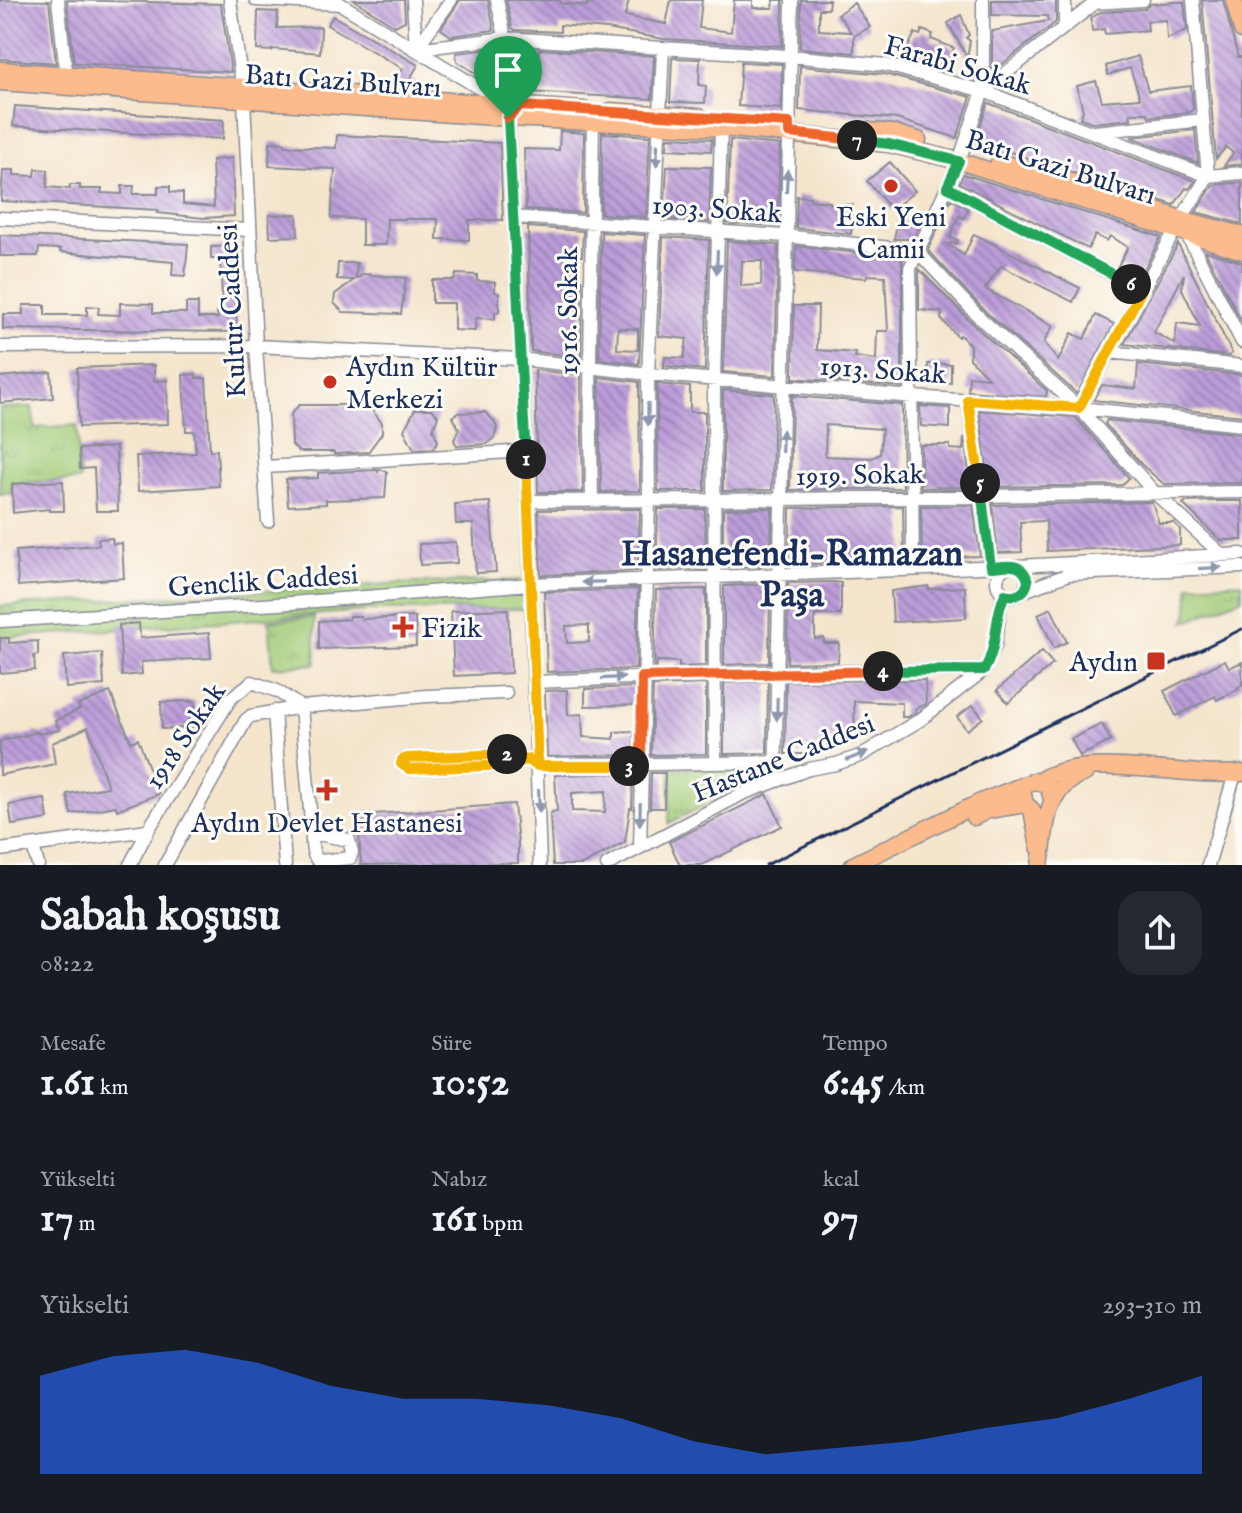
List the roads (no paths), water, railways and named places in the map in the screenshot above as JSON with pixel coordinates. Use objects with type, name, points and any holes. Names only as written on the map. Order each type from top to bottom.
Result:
[{"type":"main road","points":[[1234,0],[1242,30]]},
{"type":"main road","name":"Batı Gazi Bulvarı","points":[[0,70],[66,73],[243,92]]},
{"type":"main road","name":"Batı Gazi Bulvarı","points":[[0,82],[243,92],[789,128],[960,156],[1082,185],[1242,251]]},
{"type":"main road","name":"Batı Gazi Bulvarı","points":[[511,109],[593,121],[659,120],[721,128],[789,128]]},
{"type":"main road","name":"Batı Gazi Bulvarı","points":[[1181,227],[1242,235]]},
{"type":"main road","points":[[853,865],[981,802],[1062,772],[1105,767],[1238,773]]},
{"type":"main road","points":[[876,865],[988,810],[1039,805],[1075,777],[1105,767]]},
{"type":"main road","points":[[1034,782],[1022,795],[1039,805]]},
{"type":"main road","points":[[1034,782],[1051,789],[1039,805],[1038,865]]},
{"type":"street","points":[[58,0],[66,73]]},
{"type":"street","name":"Kultur Caddesi","points":[[230,0],[243,92],[268,521]]},
{"type":"street","points":[[256,0],[339,1],[511,109]]},
{"type":"street","points":[[413,0],[416,49]]},
{"type":"street","points":[[416,49],[451,0]]},
{"type":"street","points":[[497,0],[505,38],[511,109],[513,217],[535,682],[533,763],[540,865]]},
{"type":"street","points":[[775,781],[792,0]]},
{"type":"street","points":[[913,569],[910,268],[960,156],[983,91],[983,0]]},
{"type":"street","points":[[1065,0],[1065,25]]},
{"type":"street","points":[[983,91],[1096,2],[1143,0]]},
{"type":"street","points":[[1079,408],[1208,176],[1193,0]]},
{"type":"street","name":"Farabi Sokak","points":[[416,49],[505,38],[886,65],[983,91],[1208,176],[1242,173]]},
{"type":"street","points":[[640,847],[642,677],[649,501],[648,374],[663,49]]},
{"type":"street","points":[[1091,132],[1203,120]]},
{"type":"street","name":"1916. Sokak","points":[[592,501],[593,121]]},
{"type":"street","points":[[715,763],[714,379],[721,128]]},
{"type":"street","points":[[947,187],[1142,290]]},
{"type":"street","name":"1903. Sokak","points":[[513,217],[785,236],[917,251]]},
{"type":"street","points":[[0,218],[249,230]]},
{"type":"street","points":[[1181,227],[1242,342]]},
{"type":"street","points":[[917,251],[980,318],[1079,408],[1155,493],[1222,555]]},
{"type":"street","name":"1913. Sokak","points":[[0,347],[256,346],[520,359],[648,374],[1079,408],[1242,425]]},
{"type":"street","points":[[1109,352],[1242,366]]},
{"type":"street","points":[[968,400],[991,567]]},
{"type":"street","points":[[265,467],[526,451]]},
{"type":"street","name":"1919. Sokak","points":[[527,501],[1242,492]]},
{"type":"street","points":[[1242,554],[1012,566],[997,577],[998,587],[1005,594],[1015,596],[1069,574],[1242,567]]},
{"type":"street","points":[[1012,566],[1028,578],[1024,591]]},
{"type":"street","name":"Genclik Caddesi","points":[[0,621],[278,604],[530,584],[1012,566]]},
{"type":"street","points":[[535,682],[777,672],[984,670],[995,646],[1005,594]]},
{"type":"street","name":"Hastane Caddesi","points":[[607,865],[742,794],[877,748],[920,720],[984,670]]},
{"type":"street","name":"1918 Sokak","points":[[130,865],[148,830],[231,698],[252,682],[277,691],[301,707]]},
{"type":"street","points":[[165,865],[251,716],[301,707],[506,693]]},
{"type":"street","points":[[301,707],[312,833]]},
{"type":"street","points":[[274,711],[285,865]]},
{"type":"street","points":[[533,763],[515,754],[407,758],[401,764],[409,769],[533,763],[641,766],[776,762]]},
{"type":"street","points":[[1208,865],[1238,773]]},
{"type":"street","points":[[1227,799],[1242,803]]},
{"type":"street","points":[[0,850],[148,830]]},
{"type":"street","points":[[33,846],[38,865]]},
{"type":"street","points":[[541,846],[546,865]]},
{"type":"railway","points":[[766,865],[1242,629]]},
{"type":"place","name":"Eski Yeni Camii","points":[[891,186]]},
{"type":"place","name":"Aydın Kültür Merkezi","points":[[330,382]]},
{"type":"place","name":"Fizik","points":[[403,627]]},
{"type":"place","name":"Aydın","points":[[1156,661]]},
{"type":"place","name":"Aydın Devlet Hastanesi","points":[[327,790]]},
{"type":"district","name":"Hasanefendi-Ramazan Paşa","points":[[792,572]]}]
